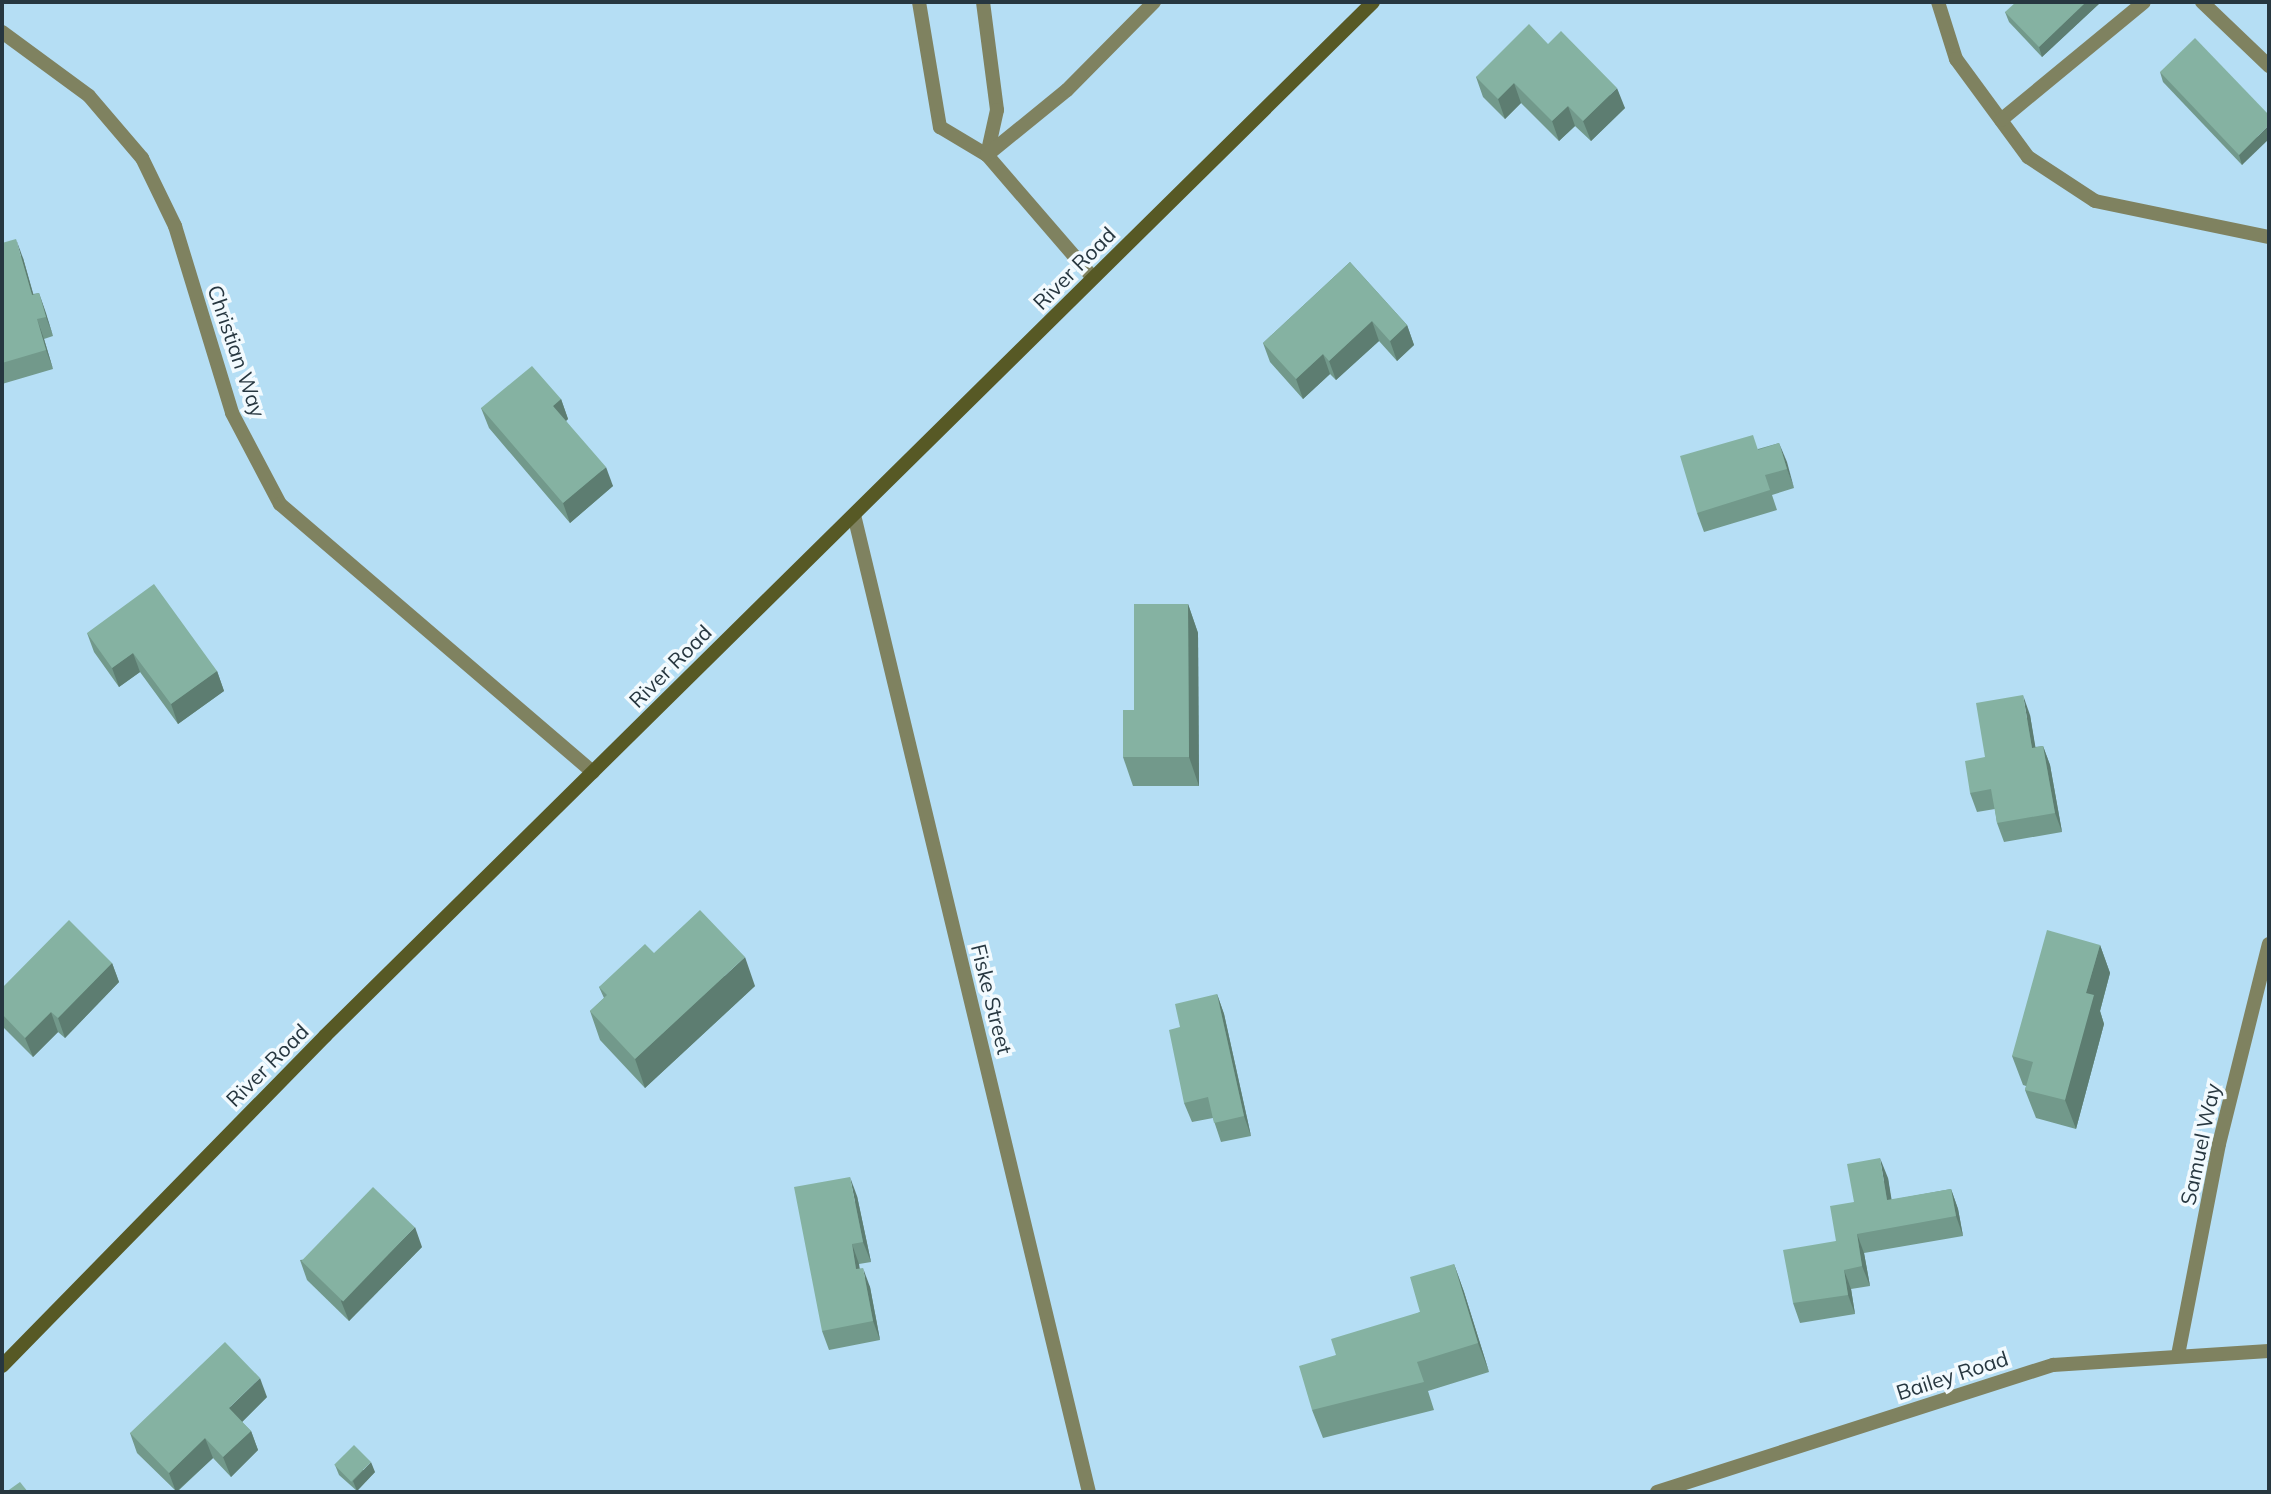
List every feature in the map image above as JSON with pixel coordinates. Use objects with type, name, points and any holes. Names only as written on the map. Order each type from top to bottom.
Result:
[{"type":"main road","name":"River Road","points":[[2,1366],[593,772],[1373,2]]},
{"type":"street","points":[[919,2],[940,127],[987,155],[1093,278]]},
{"type":"street","points":[[983,2],[997,110],[987,155]]},
{"type":"street","points":[[987,155],[1067,90],[1154,2]]},
{"type":"street","points":[[1938,2],[1956,59],[2028,157],[2095,201],[2269,237]]},
{"type":"street","points":[[2001,120],[2144,2]]},
{"type":"street","points":[[2202,2],[2269,66]]},
{"type":"street","name":"Christian Way","points":[[2,32],[89,96],[142,158],[175,226],[232,413],[281,504],[593,772]]},
{"type":"street","name":"Fiske Street","points":[[854,515],[1089,1492]]},
{"type":"street","name":"Samuel Way","points":[[2178,1355],[2219,1144],[2269,944]]},
{"type":"street","name":"Bailey Road","points":[[1657,1492],[2053,1365],[2269,1351]]},
{"type":"building","points":[[2016,2],[2086,2],[2039,47],[2005,12]]},
{"type":"building","points":[[1529,24],[1548,44],[1561,31],[1617,88],[1583,121],[1568,106],[1552,121],[1514,83],[1498,99],[1476,77]]},
{"type":"building","points":[[2195,38],[2269,115],[2269,125],[2239,155],[2160,72]]},
{"type":"building","points":[[16,239],[32,295],[39,293],[46,317],[37,319],[46,350],[2,363],[2,243]]},
{"type":"building","points":[[1350,262],[1407,325],[1390,341],[1372,321],[1329,361],[1323,354],[1296,379],[1263,343]]},
{"type":"building","points":[[532,366],[561,399],[553,406],[606,467],[563,503],[481,408]]},
{"type":"building","points":[[1753,435],[1758,450],[1779,443],[1787,469],[1765,475],[1770,490],[1697,513],[1680,456]]},
{"type":"building","points":[[154,584],[217,671],[171,704],[133,653],[112,668],[87,633]]},
{"type":"building","points":[[1134,604],[1188,604],[1189,757],[1123,757],[1123,710],[1134,710]]},
{"type":"building","points":[[2023,695],[2032,748],[2043,746],[2055,813],[1997,823],[1991,789],[1970,793],[1965,761],[1985,757],[1976,703]]},
{"type":"building","points":[[700,910],[745,957],[635,1059],[590,1011],[607,995],[599,987],[645,944],[654,953]]},
{"type":"building","points":[[69,920],[112,963],[58,1018],[51,1012],[25,1038],[2,1014],[2,988]]},
{"type":"building","points":[[2047,930],[2100,945],[2086,993],[2094,995],[2065,1100],[2025,1090],[2033,1062],[2012,1056]]},
{"type":"building","points":[[1217,994],[1244,1116],[1214,1123],[1208,1097],[1184,1103],[1169,1030],[1180,1027],[1175,1004]]},
{"type":"building","points":[[1880,1158],[1887,1200],[1951,1189],[1956,1216],[1857,1234],[1862,1266],[1844,1270],[1848,1295],[1793,1303],[1783,1250],[1836,1241],[1830,1206],[1854,1202],[1847,1164]]},
{"type":"building","points":[[850,1177],[863,1242],[852,1244],[856,1269],[863,1268],[873,1321],[822,1331],[794,1187]]},
{"type":"building","points":[[373,1187],[415,1227],[343,1301],[301,1261]]},
{"type":"building","points":[[1454,1264],[1478,1343],[1417,1362],[1424,1382],[1312,1410],[1299,1366],[1336,1355],[1331,1339],[1420,1312],[1410,1277]]},
{"type":"building","points":[[225,1342],[260,1378],[229,1408],[251,1431],[223,1457],[205,1438],[169,1473],[130,1433]]},
{"type":"building","points":[[354,1445],[371,1462],[351,1482],[334,1465]]},
{"type":"building","points":[[20,1482],[28,1492],[6,1492]]}]
